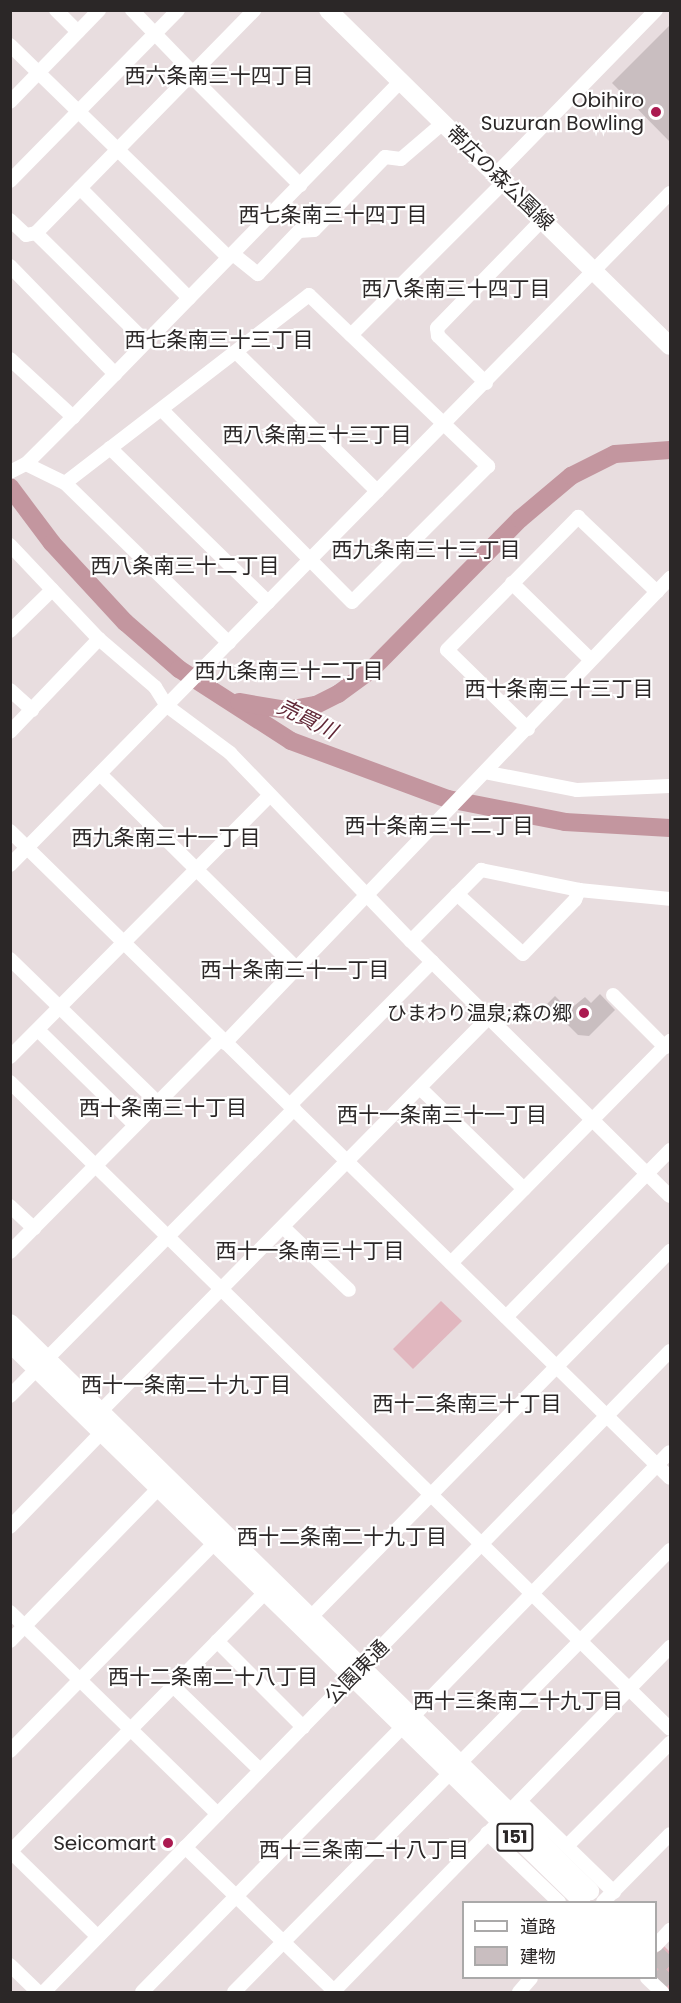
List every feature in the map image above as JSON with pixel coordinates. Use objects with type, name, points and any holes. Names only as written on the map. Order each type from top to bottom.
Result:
[{"type":"main road","name":"帯広の森公園線","points":[[328,10],[670,346]]},
{"type":"main road","name":"151","points":[[10,1323],[43,1364],[504,1817],[591,1898]]},
{"type":"main road","name":"151","points":[[10,1343],[43,1364]]},
{"type":"main road","name":"151","points":[[101,1421],[159,1488],[220,1537]]},
{"type":"street","points":[[56,10],[78,32]]},
{"type":"street","points":[[10,102],[99,10]]},
{"type":"street","points":[[132,10],[191,74],[300,184]]},
{"type":"street","points":[[10,182],[178,10]]},
{"type":"street","points":[[10,220],[26,235],[36,233],[254,10]]},
{"type":"street","points":[[351,335],[656,10]]},
{"type":"street","points":[[10,45],[231,256],[258,274],[299,231],[314,230],[385,157],[401,159],[443,123]]},
{"type":"street","points":[[224,647],[65,483],[19,467],[73,417],[401,81]]},
{"type":"street","points":[[80,188],[189,298]]},
{"type":"street","points":[[10,865],[486,383],[670,193]]},
{"type":"street","points":[[486,383],[438,336],[437,328],[542,220]]},
{"type":"street","points":[[36,233],[146,342]]},
{"type":"street","points":[[10,266],[115,374]]},
{"type":"street","points":[[65,483],[309,295],[488,466],[352,602],[162,410]]},
{"type":"street","points":[[237,352],[377,491]]},
{"type":"street","points":[[10,359],[73,417]]},
{"type":"street","points":[[110,448],[268,602]]},
{"type":"street","points":[[528,729],[447,650],[578,517],[657,592]]},
{"type":"street","points":[[10,546],[99,639],[230,753],[411,941],[670,1196]]},
{"type":"street","points":[[10,1252],[135,1125],[297,969],[368,897],[487,775],[591,660],[670,578]]},
{"type":"street","points":[[512,583],[591,660]]},
{"type":"street","points":[[10,632],[52,590]]},
{"type":"street","points":[[10,732],[99,639]]},
{"type":"street","points":[[10,690],[32,710]]},
{"type":"street","points":[[100,774],[297,969]]},
{"type":"street","points":[[487,775],[576,790],[670,786]]},
{"type":"street","points":[[10,1057],[270,795]]},
{"type":"street","points":[[10,831],[670,1478]]},
{"type":"street","points":[[411,941],[481,870],[579,890],[670,899]]},
{"type":"street","points":[[457,894],[522,954],[575,900],[579,890]]},
{"type":"street","points":[[10,959],[158,1103]]},
{"type":"street","points":[[10,1396],[432,962]]},
{"type":"street","points":[[451,1263],[668,1044],[614,995]]},
{"type":"street","points":[[10,1527],[101,1421],[220,1290],[489,1017]]},
{"type":"street","points":[[38,1030],[135,1125]]},
{"type":"street","points":[[10,1082],[670,1729]]},
{"type":"street","points":[[420,1088],[524,1189]]},
{"type":"street","points":[[506,1317],[670,1150]]},
{"type":"street","points":[[10,1206],[34,1228]]},
{"type":"street","points":[[283,1227],[349,1290]]},
{"type":"street","points":[[306,1622],[670,1251]]},
{"type":"street","name":"公園東通","points":[[44,1992],[670,1351]]},
{"type":"street","points":[[142,1992],[670,1452]]},
{"type":"street","points":[[10,1641],[159,1488]]},
{"type":"street","points":[[10,1751],[220,1537]]},
{"type":"street","points":[[234,1992],[670,1550]]},
{"type":"street","points":[[97,1936],[11,1851],[270,1587]]},
{"type":"street","points":[[10,1612],[218,1814]]},
{"type":"street","points":[[217,1641],[303,1727]]},
{"type":"street","points":[[185,1846],[334,1991],[670,1647]]},
{"type":"street","points":[[173,1686],[260,1770]]},
{"type":"street","points":[[567,1846],[670,1743]]},
{"type":"street","points":[[504,1817],[567,1846],[614,1892]]},
{"type":"street","points":[[504,1817],[558,1901]]},
{"type":"street","points":[[591,1898],[614,1892],[670,1834]]},
{"type":"street","points":[[657,1944],[670,1930]]},
{"type":"street","points":[[10,1965],[38,1992]]},
{"type":"street","points":[[519,1992],[529,1979]]},
{"type":"street","points":[[649,1979],[662,1992]]},
{"type":"shaded area","points":[[441,1301],[462,1321],[413,1369],[393,1349]]},
{"type":"shaded area","points":[[664,1946],[670,1952],[670,1991],[657,1978],[657,1953]]},
{"type":"building","name":"Obihiro Suzuran Bowling","points":[[670,25],[670,142],[612,83]]},
{"type":"building","name":"ひまわり温泉;森の郷","points":[[600,994],[615,1010],[589,1036],[578,1035],[547,1004],[555,996],[569,1010],[585,997],[591,1003]]},
{"type":"waterway","points":[[239,702],[287,710],[316,705],[338,694],[372,669],[520,519],[571,476],[615,454],[670,450]]},
{"type":"waterway","name":"売買川","points":[[10,487],[52,543],[125,622],[179,669],[291,741],[448,799],[565,822],[670,828]]},
{"type":"tunnel","points":[[657,1955],[670,1968]]},
{"type":"tunnel","points":[[657,1973],[670,1986]]},
{"type":"place","name":"Obihiro Suzuran Bowling","points":[[656,112]]},
{"type":"place","name":"ひまわり温泉;森の郷","points":[[584,1013]]},
{"type":"place","name":"Seicomart","points":[[168,1843]]},
{"type":"district","name":"西六条南三十四丁目","points":[[219,76]]},
{"type":"district","name":"西七条南三十四丁目","points":[[333,215]]},
{"type":"district","name":"西八条南三十四丁目","points":[[456,289]]},
{"type":"district","name":"西七条南三十三丁目","points":[[219,340]]},
{"type":"district","name":"西八条南三十三丁目","points":[[317,435]]},
{"type":"district","name":"西九条南三十三丁目","points":[[426,550]]},
{"type":"district","name":"西八条南三十二丁目","points":[[185,566]]},
{"type":"district","name":"西九条南三十二丁目","points":[[289,671]]},
{"type":"district","name":"西十条南三十三丁目","points":[[559,689]]},
{"type":"district","name":"西十条南三十二丁目","points":[[439,826]]},
{"type":"district","name":"西九条南三十一丁目","points":[[166,838]]},
{"type":"district","name":"西十条南三十一丁目","points":[[295,970]]},
{"type":"district","name":"西十条南三十丁目","points":[[163,1108]]},
{"type":"district","name":"西十一条南三十一丁目","points":[[442,1115]]},
{"type":"district","name":"西十一条南三十丁目","points":[[310,1251]]},
{"type":"district","name":"西十一条南二十九丁目","points":[[186,1385]]},
{"type":"district","name":"西十二条南三十丁目","points":[[467,1404]]},
{"type":"district","name":"西十二条南二十九丁目","points":[[342,1537]]},
{"type":"district","name":"西十二条南二十八丁目","points":[[213,1677]]},
{"type":"district","name":"西十三条南二十九丁目","points":[[518,1701]]},
{"type":"district","name":"西十三条南二十八丁目","points":[[364,1850]]}]
